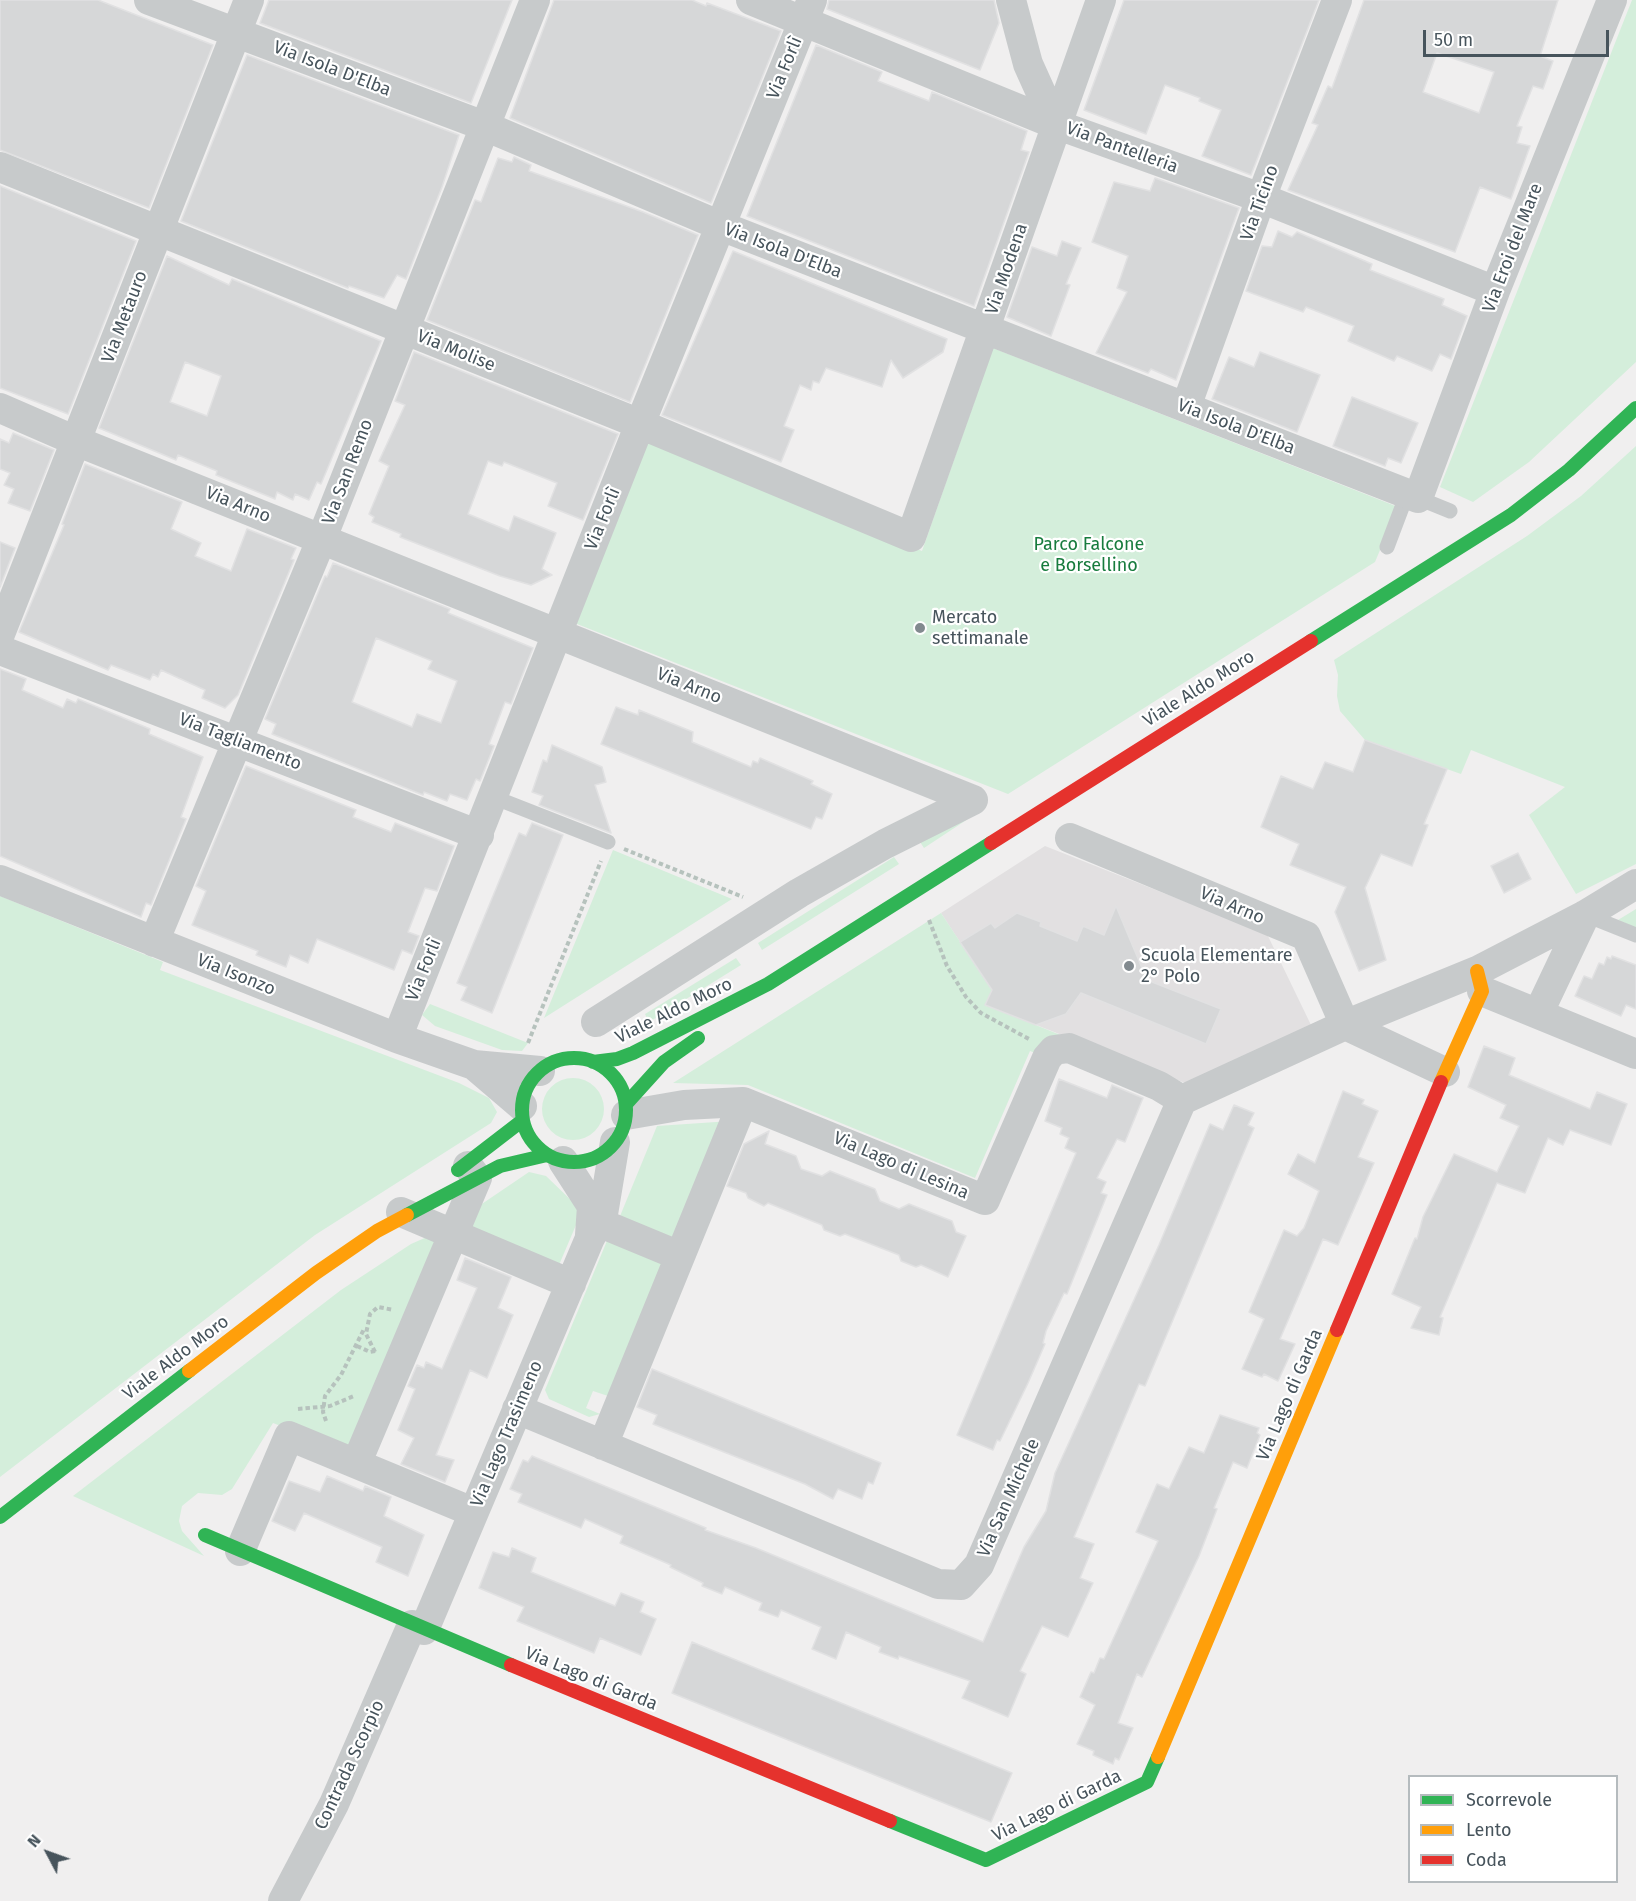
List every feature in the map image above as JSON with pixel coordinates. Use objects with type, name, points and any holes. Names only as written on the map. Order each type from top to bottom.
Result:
[{"type":"main road","name":"Viale Aldo Moro","points":[[472,1171],[555,1158],[592,1159],[615,1142],[626,1109],[664,1062],[768,984],[1511,515],[1569,470],[1636,408]]},
{"type":"main road","name":"Via Lago di Garda","points":[[205,1535],[418,1628],[986,1860],[1147,1782],[1445,1072],[1480,981]]},
{"type":"main road","name":"Viale Aldo Moro","points":[[531,1061],[566,1059],[593,1062],[617,1059],[768,984]]},
{"type":"main road","points":[[531,1061],[531,1081],[522,1113],[532,1140],[555,1158]]},
{"type":"main road","name":"Viale Aldo Moro","points":[[593,1062],[612,1074],[619,1082],[626,1109]]},
{"type":"main road","name":"Viale Aldo Moro","points":[[0,1517],[316,1273],[403,1213],[472,1171],[522,1113]]},
{"type":"street","name":"Via Isola D'Elba","points":[[149,0],[487,128],[720,226],[1413,496]]},
{"type":"street","name":"Via Metauro","points":[[0,634],[249,0]]},
{"type":"street","name":"Via San Remo","points":[[154,942],[322,538],[536,0]]},
{"type":"street","name":"Via Pantelleria","points":[[751,0],[808,10],[1055,124],[1261,198],[1495,291]]},
{"type":"street","points":[[1011,0],[1028,64],[1055,124]]},
{"type":"street","name":"Via Modena","points":[[911,537],[986,330],[1055,124],[1101,0]]},
{"type":"street","name":"Via Ticino","points":[[1186,407],[1261,198],[1337,0]]},
{"type":"street","name":"Via Eroi del Mare","points":[[1413,496],[1612,0]]},
{"type":"street","name":"Via Forlì","points":[[397,1038],[640,424],[808,10]]},
{"type":"street","name":"Via Molise","points":[[0,166],[640,424],[911,537]]},
{"type":"street","name":"Via Arno","points":[[0,408],[76,441],[973,800],[885,844],[774,910],[596,1022]]},
{"type":"street","name":"Via Tagliamento","points":[[0,650],[479,835]]},
{"type":"street","name":"Via Arno","points":[[1070,838],[1306,936],[1345,1025]]},
{"type":"street","name":"Via Isonzo","points":[[0,880],[397,1038],[474,1065]]},
{"type":"street","points":[[1054,1050],[1069,1048],[1159,1086],[1182,1100],[1345,1025],[1480,981],[1636,884]]},
{"type":"street","points":[[1538,1014],[1585,915]]},
{"type":"street","points":[[1480,981],[1538,1014],[1636,1054]]},
{"type":"street","points":[[1345,1025],[1445,1072]]},
{"type":"street","name":"Via Lago di Lesina","points":[[626,1109],[743,1102],[985,1200],[1047,1058],[1054,1050]]},
{"type":"street","points":[[474,1065],[531,1061]]},
{"type":"street","points":[[474,1065],[522,1113]]},
{"type":"street","name":"Via San Michele","points":[[517,1409],[938,1584],[961,1585],[979,1566],[1182,1100]]},
{"type":"street","points":[[603,1445],[743,1102]]},
{"type":"street","name":"Via Lago Trasimeno","points":[[418,1628],[473,1512],[594,1227],[606,1205],[615,1142]]},
{"type":"street","points":[[555,1158],[592,1206],[594,1227],[680,1256]]},
{"type":"street","points":[[357,1462],[452,1234],[472,1171]]},
{"type":"street","points":[[403,1213],[571,1284]]},
{"type":"street","points":[[240,1551],[290,1436],[473,1512]]},
{"type":"street","name":"Contrada Scorpio","points":[[283,1901],[334,1804],[418,1628]]},
{"type":"lane","points":[[1387,547],[1413,496],[1450,511]]},
{"type":"lane","points":[[494,797],[608,842]]},
{"type":"lane","points":[[1585,915],[1636,935]]},
{"type":"path","points":[[531,1061],[528,1043],[608,842],[774,910]]},
{"type":"path","points":[[929,920],[947,966],[966,997],[981,1013],[1054,1050]]},
{"type":"path","points":[[329,1426],[323,1412],[325,1396],[347,1366],[366,1326]]},
{"type":"shaded area","name":"Scuola Elementare 2° Polo","points":[[1045,846],[1267,934],[1311,1025],[1185,1083],[985,1005],[960,942],[941,913]]},
{"type":"green space","points":[[1632,0],[1636,0],[1636,362],[1529,462],[1473,502],[1440,487]]},
{"type":"green space","name":"Parco Falcone e Borsellino","points":[[993,348],[1398,507],[1375,562],[1008,794],[572,622],[644,438],[922,551]]},
{"type":"green space","points":[[1636,446],[1636,864],[1576,894],[1529,815],[1565,787],[1471,750],[1461,774],[1365,740],[1340,711],[1337,696],[1338,675],[1334,660],[1527,536],[1581,496]]},
{"type":"green space","points":[[974,815],[924,848],[920,842]]},
{"type":"green space","points":[[613,850],[732,899],[544,1018]]},
{"type":"green space","points":[[894,857],[899,864],[762,950],[758,943]]},
{"type":"green space","points":[[0,896],[163,962],[160,970],[459,1083],[489,1098],[497,1112],[491,1123],[315,1235],[0,1477]]},
{"type":"green space","points":[[1636,909],[1636,928],[1618,920]]},
{"type":"green space","points":[[941,913],[992,990],[986,1005],[1063,1036],[1035,1053],[1030,1051],[975,1178],[748,1085],[673,1083]]},
{"type":"green space","points":[[736,958],[741,965],[649,1022],[645,1014]]},
{"type":"green space","points":[[430,1004],[528,1043],[522,1051],[502,1050],[435,1026],[422,1015]]},
{"type":"green space","points":[[567,1078],[579,1078],[595,1087],[602,1097],[604,1109],[602,1121],[595,1131],[579,1140],[567,1140],[556,1135],[547,1126],[542,1115],[542,1103],[547,1092],[556,1083]]},
{"type":"green space","points":[[731,1121],[680,1246],[618,1221],[657,1126]]},
{"type":"green space","points":[[529,1172],[546,1176],[574,1203],[578,1211],[576,1225],[556,1272],[459,1232],[467,1214]]},
{"type":"green space","points":[[436,1233],[445,1240],[354,1455],[273,1423],[232,1489],[222,1495],[198,1493],[182,1506],[179,1521],[182,1531],[204,1556],[73,1496],[341,1290],[411,1244]]},
{"type":"green space","points":[[609,1236],[673,1263],[617,1399],[593,1391],[586,1408],[600,1414],[589,1417],[549,1399],[545,1390]]},
{"type":"building","points":[[0,0],[98,0],[213,45],[149,208],[0,150]]},
{"type":"building","points":[[269,0],[512,0],[471,103],[260,23]]},
{"type":"building","points":[[554,0],[692,0],[706,6],[707,3],[781,31],[711,203],[510,118]]},
{"type":"building","points":[[829,0],[994,0],[999,23],[980,70],[827,9]]},
{"type":"building","points":[[1124,0],[1319,0],[1251,175],[1202,156],[1221,110],[1199,101],[1200,98],[1165,85],[1146,134],[1084,110]]},
{"type":"building","points":[[1364,0],[1558,0],[1540,56],[1553,61],[1543,89],[1533,86],[1517,126],[1522,127],[1517,143],[1530,146],[1511,199],[1480,187],[1455,252],[1288,190],[1318,125],[1312,123],[1328,86],[1332,88]],"holes":[[[1437,53],[1494,72],[1479,113],[1423,92]]]},
{"type":"building","points":[[816,45],[882,72],[878,81],[929,101],[932,92],[1027,131],[1021,150],[1029,152],[974,306],[747,216]]},
{"type":"building","points":[[247,55],[459,135],[442,187],[406,279],[397,275],[384,298],[349,286],[348,288],[181,221]]},
{"type":"building","points":[[514,157],[531,165],[529,171],[643,212],[698,235],[630,402],[427,320],[475,200],[481,202],[498,158],[512,162]]},
{"type":"building","points":[[1155,178],[1239,208],[1176,380],[1151,369],[1148,373],[1096,353],[1127,292],[1117,288],[1128,256],[1092,242],[1114,182],[1150,191]]},
{"type":"building","points":[[0,186],[136,241],[68,414],[0,388]]},
{"type":"building","points":[[1278,231],[1292,237],[1297,232],[1372,264],[1370,270],[1444,299],[1442,305],[1467,316],[1451,359],[1440,354],[1432,371],[1397,356],[1394,361],[1348,341],[1354,326],[1306,307],[1303,312],[1246,291],[1262,246],[1272,247]]},
{"type":"building","points":[[1062,241],[1081,248],[1066,284],[1070,285],[1051,336],[1007,317],[1032,247],[1057,256]]},
{"type":"building","points":[[733,251],[947,339],[943,352],[903,378],[891,360],[882,387],[826,368],[819,383],[813,381],[811,390],[800,385],[784,426],[794,430],[781,462],[662,415]]},
{"type":"building","points":[[167,256],[229,285],[232,279],[381,341],[321,484],[317,482],[309,500],[295,494],[293,500],[277,492],[275,499],[216,475],[217,471],[178,455],[176,460],[99,428]],"holes":[[[185,362],[221,376],[207,416],[170,402]]]},
{"type":"building","points":[[414,352],[618,434],[583,520],[548,506],[557,483],[504,462],[502,466],[488,461],[468,514],[509,531],[514,516],[556,533],[542,569],[552,575],[531,585],[500,576],[400,537],[401,534],[372,522],[374,517],[369,514],[389,466],[379,461],[405,405],[395,401]]},
{"type":"building","points":[[1260,352],[1320,375],[1297,432],[1212,399],[1229,357],[1254,367]]},
{"type":"building","points":[[1352,397],[1418,423],[1401,463],[1388,458],[1385,466],[1333,446]]},
{"type":"building","points":[[13,433],[54,450],[30,511],[8,503],[14,489],[4,485],[10,473],[0,469],[0,439],[9,443]]},
{"type":"building","points":[[85,464],[182,502],[171,529],[201,543],[195,556],[231,571],[247,529],[296,548],[291,559],[294,560],[238,695],[225,708],[202,698],[205,690],[161,670],[158,677],[153,674],[150,680],[111,665],[108,670],[19,632],[64,525],[62,524]]},
{"type":"building","points":[[0,542],[15,548],[0,587]]},
{"type":"building","points":[[333,563],[450,609],[448,613],[533,648],[511,704],[505,702],[489,744],[494,746],[480,781],[476,779],[467,800],[450,794],[447,801],[424,792],[423,795],[272,734],[276,724],[265,719],[325,576],[327,577]],"holes":[[[376,638],[432,661],[428,669],[457,681],[441,723],[417,714],[412,727],[352,702]]]},
{"type":"building","points":[[0,669],[26,679],[22,690],[63,708],[67,699],[76,703],[78,699],[150,729],[149,734],[203,757],[181,817],[186,819],[151,905],[146,903],[141,917],[0,856]]},
{"type":"building","points":[[616,707],[638,715],[639,710],[693,732],[692,742],[751,767],[753,761],[758,763],[760,758],[813,781],[811,784],[832,794],[822,819],[816,817],[811,829],[601,744]]},
{"type":"building","points":[[1365,740],[1447,769],[1424,824],[1428,825],[1412,866],[1381,854],[1365,888],[1386,960],[1359,971],[1335,912],[1346,887],[1290,865],[1299,844],[1261,827],[1281,776],[1313,789],[1325,762],[1353,772]]},
{"type":"building","points":[[552,745],[602,767],[606,782],[595,785],[611,833],[539,805],[543,796],[532,792],[543,760],[547,762]]},
{"type":"building","points":[[246,766],[356,810],[353,817],[391,832],[395,823],[454,846],[437,891],[425,888],[408,932],[419,936],[412,954],[402,950],[394,970],[317,939],[308,963],[290,955],[286,967],[256,955],[258,951],[192,925],[206,891],[196,886]]},
{"type":"building","points":[[532,823],[563,835],[492,1013],[461,1000],[467,987],[457,983],[519,833],[526,836]]},
{"type":"building","points":[[1518,853],[1531,879],[1504,893],[1491,866]]},
{"type":"building","points":[[1116,906],[1147,980],[1221,1009],[1206,1044],[1081,993],[1066,1014],[1036,1025],[985,1005],[992,990],[960,942],[991,923],[995,928],[1017,913],[1041,922],[1040,926],[1077,941],[1083,926],[1104,935]]},
{"type":"building","points":[[1612,956],[1636,965],[1636,1009],[1626,1005],[1621,1016],[1575,996],[1584,976],[1592,979],[1599,963],[1604,965],[1607,957],[1611,959]]},
{"type":"building","points":[[1484,1046],[1515,1058],[1509,1075],[1590,1109],[1597,1092],[1627,1104],[1611,1145],[1570,1130],[1563,1145],[1548,1138],[1525,1193],[1497,1183],[1440,1317],[1443,1318],[1439,1335],[1411,1328],[1421,1307],[1392,1294],[1415,1238],[1417,1239],[1423,1217],[1454,1154],[1497,1172],[1519,1126],[1500,1118],[1506,1105],[1468,1087]]},
{"type":"building","points":[[1059,1079],[1107,1098],[1112,1085],[1143,1098],[1125,1142],[1117,1139],[1097,1178],[1106,1182],[1101,1193],[1107,1195],[1067,1294],[1064,1293],[1046,1331],[1043,1343],[1045,1344],[1028,1383],[1000,1441],[997,1440],[993,1450],[957,1435],[1076,1153],[1065,1148],[1069,1138],[1060,1134],[1062,1128],[1045,1121]]},
{"type":"building","points":[[1343,1091],[1364,1100],[1362,1104],[1378,1111],[1358,1157],[1374,1163],[1338,1245],[1323,1239],[1280,1339],[1295,1344],[1278,1381],[1264,1374],[1262,1377],[1242,1369],[1264,1319],[1249,1312],[1284,1230],[1297,1236],[1304,1228],[1319,1191],[1288,1174],[1298,1154],[1315,1163]]},
{"type":"building","points":[[1234,1105],[1254,1113],[1248,1125],[1254,1128],[1145,1386],[1139,1384],[1074,1537],[1094,1544],[1080,1578],[1093,1583],[1068,1637],[1042,1626],[1020,1671],[1026,1674],[1008,1717],[962,1698],[970,1681],[899,1656],[898,1659],[879,1652],[881,1647],[846,1632],[836,1659],[812,1649],[821,1627],[781,1610],[778,1617],[759,1610],[762,1603],[725,1587],[722,1594],[702,1586],[703,1583],[670,1567],[671,1565],[620,1543],[623,1536],[585,1519],[581,1528],[518,1502],[522,1494],[510,1489],[523,1460],[528,1462],[532,1456],[706,1528],[705,1530],[756,1548],[983,1642],[1024,1547],[1046,1511],[1055,1473],[1159,1245],[1210,1124],[1223,1130]]},
{"type":"building","points":[[769,1131],[765,1144],[796,1156],[801,1169],[822,1176],[830,1171],[875,1189],[880,1201],[899,1209],[909,1204],[952,1221],[956,1232],[966,1236],[948,1277],[921,1265],[916,1267],[901,1261],[899,1255],[845,1234],[840,1236],[824,1230],[822,1225],[768,1203],[764,1206],[748,1198],[746,1193],[727,1186],[744,1144]]},
{"type":"building","points":[[465,1258],[511,1277],[498,1308],[513,1315],[487,1378],[470,1370],[436,1455],[454,1460],[445,1482],[401,1464],[414,1438],[398,1430],[415,1389],[408,1386],[417,1365],[424,1368],[426,1362],[442,1369],[477,1288],[457,1280]]},
{"type":"building","points":[[652,1369],[881,1463],[873,1484],[868,1482],[862,1499],[838,1489],[833,1499],[805,1484],[653,1424],[657,1415],[637,1407]]},
{"type":"building","points":[[1220,1415],[1259,1428],[1257,1433],[1260,1435],[1247,1468],[1233,1462],[1214,1508],[1217,1509],[1199,1556],[1142,1677],[1137,1674],[1118,1723],[1133,1728],[1119,1760],[1115,1758],[1113,1764],[1093,1755],[1094,1751],[1077,1744],[1095,1705],[1080,1697],[1091,1672],[1094,1673],[1100,1658],[1104,1659],[1158,1541],[1136,1532],[1157,1484],[1169,1489],[1189,1447],[1204,1453]]},
{"type":"building","points":[[327,1476],[363,1491],[365,1486],[391,1497],[384,1516],[424,1535],[408,1576],[376,1562],[382,1547],[304,1513],[295,1531],[272,1521],[289,1481],[320,1492]]},
{"type":"building","points":[[512,1548],[536,1558],[531,1572],[615,1606],[621,1593],[644,1602],[640,1612],[656,1619],[641,1655],[600,1638],[594,1653],[517,1621],[524,1607],[479,1588],[493,1552],[509,1557]]},
{"type":"building","points":[[692,1642],[1012,1773],[991,1822],[672,1693]]},
{"type":"traffic: fast","points":[[1311,641],[1511,515],[1569,470],[1636,408]]},
{"type":"traffic: fast","points":[[593,1062],[617,1059],[633,1053],[768,984],[991,843]]},
{"type":"traffic: fast","points":[[626,1104],[664,1062],[698,1038]]},
{"type":"traffic: fast","points":[[574,1058],[594,1062],[611,1073],[622,1090],[626,1110],[622,1130],[611,1147],[594,1158],[574,1162],[554,1158],[537,1147],[526,1130],[522,1110],[526,1090],[537,1073],[554,1062],[574,1058]]},
{"type":"traffic: fast","points":[[458,1170],[523,1120]]},
{"type":"traffic: fast","points":[[407,1215],[500,1166],[547,1155]]},
{"type":"traffic: fast","points":[[0,1517],[189,1371]]},
{"type":"traffic: fast","points":[[205,1535],[511,1665]]},
{"type":"traffic: fast","points":[[890,1821],[986,1860],[1147,1782],[1158,1757]]},
{"type":"traffic: slow","points":[[1441,1082],[1482,991],[1477,971]]},
{"type":"traffic: slow","points":[[189,1371],[316,1273],[377,1231],[407,1215]]},
{"type":"traffic: slow","points":[[1158,1757],[1337,1330]]},
{"type":"traffic: jam","points":[[991,843],[1311,641]]},
{"type":"traffic: jam","points":[[1337,1330],[1441,1082]]},
{"type":"traffic: jam","points":[[511,1665],[890,1821]]},
{"type":"place","name":"Mercato settimanale","points":[[920,628]]},
{"type":"place","name":"Scuola Elementare 2° Polo","points":[[1129,966]]}]
